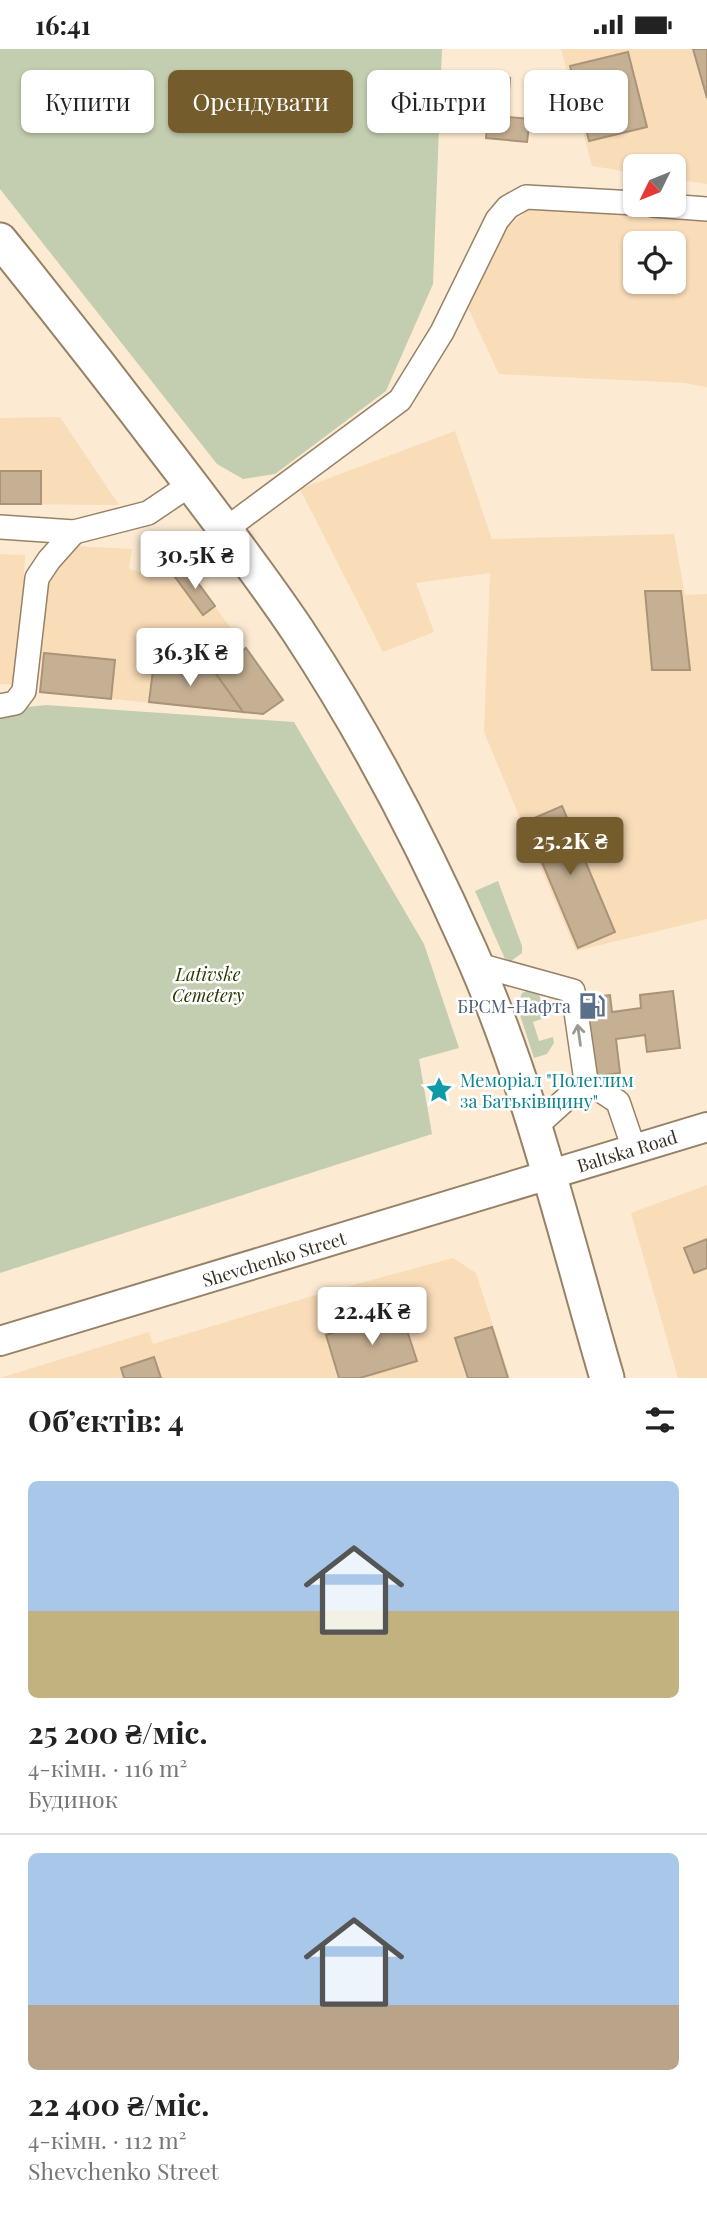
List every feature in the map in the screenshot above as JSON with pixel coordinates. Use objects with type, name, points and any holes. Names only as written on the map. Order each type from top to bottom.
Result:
[{"type":"highway","points":[[0,240],[191,484],[298,631],[363,737],[421,844],[475,964],[516,1071],[607,1378]]},
{"type":"main road","name":"Baltska Road","points":[[548,1175],[707,1127]]},
{"type":"main road","name":"Shevchenko Street","points":[[0,1342],[548,1175]]},
{"type":"street","points":[[226,530],[400,400],[442,332],[497,220],[508,207],[526,197],[623,202]]},
{"type":"street","points":[[686,207],[707,209]]},
{"type":"street","points":[[0,527],[74,532],[148,513],[191,484]]},
{"type":"street","points":[[0,706],[15,703],[24,691],[37,578],[74,532]]},
{"type":"street","points":[[475,964],[573,991],[586,1081],[618,1102],[634,1149]]},
{"type":"street","points":[[534,1128],[586,1081]]},
{"type":"shaded area","points":[[561,49],[707,49],[707,184],[686,181],[686,154],[623,154],[623,171],[592,166],[583,133],[628,133],[628,70],[567,70]]},
{"type":"shaded area","points":[[528,210],[623,212],[623,217],[686,217],[686,213],[707,213],[707,387],[685,383],[499,374],[468,308],[493,246],[508,227]]},
{"type":"shaded area","points":[[60,417],[119,505],[0,504],[0,418]]},
{"type":"shaded area","points":[[455,431],[492,539],[674,534],[685,595],[707,594],[707,919],[576,951],[484,732],[490,573],[416,583],[434,632],[383,652],[300,489]]},
{"type":"shaded area","points":[[74,546],[132,549],[129,569],[147,573],[187,568],[283,700],[263,714],[40,692],[43,662],[36,656],[49,571]]},
{"type":"shaded area","points":[[0,554],[25,555],[18,685],[0,684]]},
{"type":"shaded area","points":[[707,1185],[707,1378],[678,1378],[631,1213]]},
{"type":"shaded area","points":[[453,1258],[476,1273],[510,1378],[0,1378],[149,1332],[153,1344],[309,1297]]},
{"type":"green space","points":[[0,49],[442,49],[441,70],[367,70],[367,133],[439,133],[433,284],[386,391],[275,474],[243,479],[217,464],[0,189]]},
{"type":"green space","name":"Lativske Cemetery","points":[[46,705],[294,722],[424,944],[459,1048],[419,1059],[432,1134],[0,1273],[0,710]]},
{"type":"green space","points":[[498,881],[522,946],[522,953],[511,961],[505,959],[475,891]]},
{"type":"green space","points":[[531,989],[538,992],[547,1017],[533,1022],[539,1041],[553,1037],[554,1043],[547,1054],[534,1058],[517,1006],[522,993]]},
{"type":"building","points":[[693,49],[707,49],[707,98]]},
{"type":"building","points":[[628,52],[647,127],[628,132],[628,70],[571,70],[570,66]]},
{"type":"building","points":[[510,117],[524,118],[524,133],[528,133],[527,142],[486,138],[486,133],[510,133]]},
{"type":"building","points":[[587,133],[622,133],[589,141]]},
{"type":"building","points":[[0,471],[41,471],[41,504],[0,504]]},
{"type":"building","points":[[187,568],[215,606],[203,615],[175,577]]},
{"type":"building","points":[[645,591],[681,591],[690,670],[652,670]]},
{"type":"building","points":[[246,648],[283,700],[263,714],[243,712],[214,671]]},
{"type":"building","points":[[44,653],[115,660],[111,699],[40,692]]},
{"type":"building","points":[[154,662],[217,668],[214,671],[243,712],[149,702]]},
{"type":"building","points":[[562,806],[615,932],[578,948],[525,822]]},
{"type":"building","points":[[673,991],[680,1048],[647,1052],[645,1035],[616,1039],[620,1073],[589,1077],[578,999],[610,995],[612,1012],[641,1008],[640,995]]},
{"type":"building","points":[[707,1239],[707,1268],[694,1273],[684,1248]]},
{"type":"building","points":[[401,1312],[417,1361],[360,1378],[339,1378],[326,1335]]},
{"type":"building","points":[[492,1327],[508,1378],[468,1378],[455,1338]]},
{"type":"building","points":[[154,1357],[161,1378],[124,1378],[121,1368]]},
{"type":"place","name":"БРСМ-Нафта","points":[[592,1006]]},
{"type":"place","name":"Меморіал \"Полеглим за Батьківщину\"","points":[[439,1090]]}]
